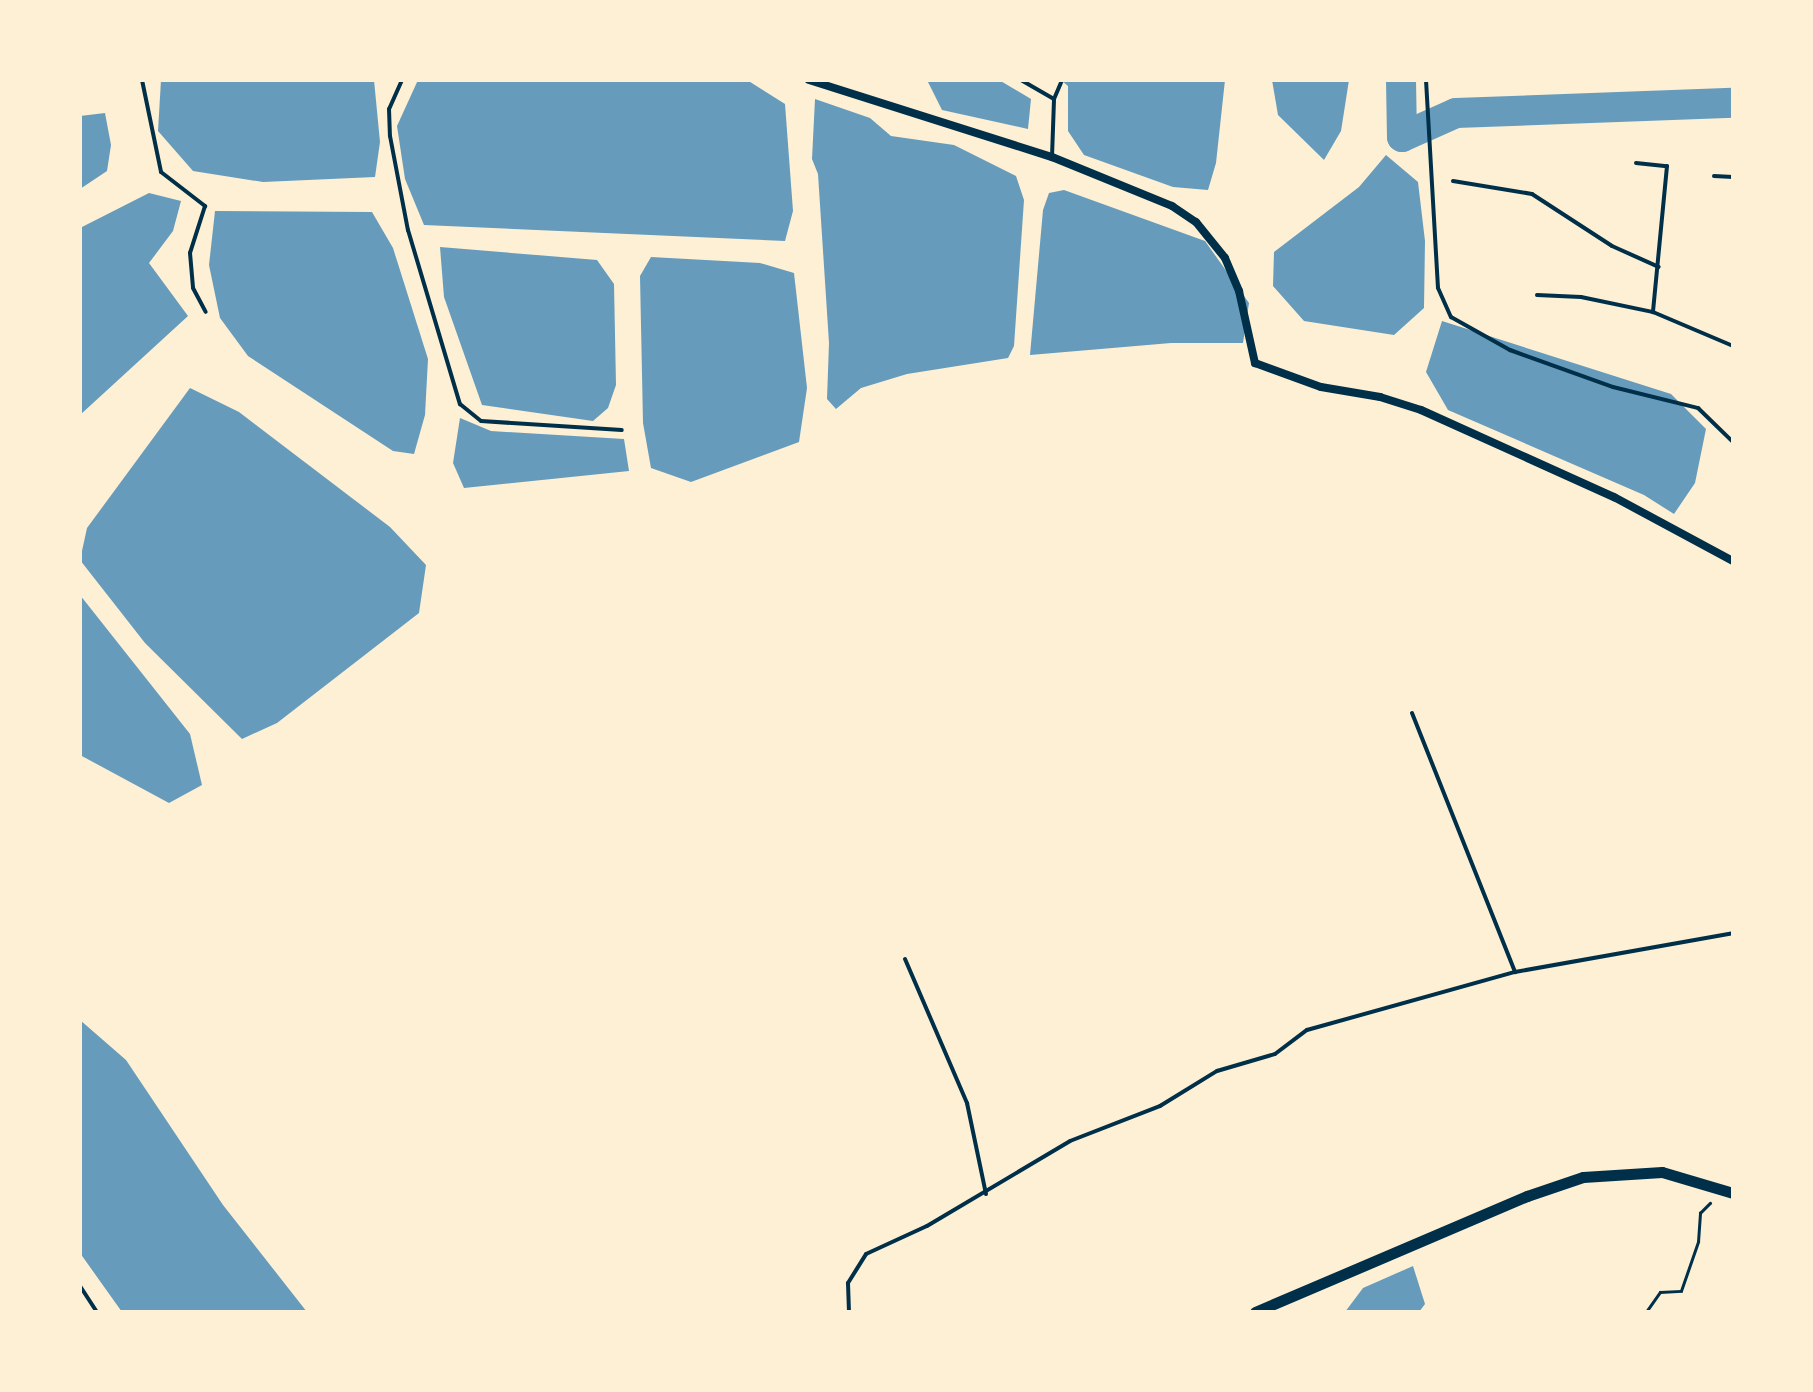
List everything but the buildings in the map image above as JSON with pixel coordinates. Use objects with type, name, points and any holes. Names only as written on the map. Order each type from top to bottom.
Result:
[{"type":"main road","points":[[1255,1312],[1528,1196],[1583,1177],[1662,1172],[1733,1193]]},
{"type":"street","points":[[809,80],[1052,157],[1144,191],[1196,222],[1224,258],[1239,290],[1255,363],[1322,387],[1380,397],[1420,410],[1614,497],[1733,562]]},
{"type":"lane","points":[[142,80],[161,172],[205,206],[190,253],[193,288],[206,312]]},
{"type":"lane","points":[[402,80],[389,108],[390,136],[408,230],[460,404],[481,421],[622,430]]},
{"type":"lane","points":[[1020,80],[1054,99]]},
{"type":"lane","points":[[1052,157],[1054,99],[1062,80]]},
{"type":"lane","points":[[1426,80],[1438,288],[1451,316],[1510,350],[1613,387],[1698,408],[1733,442]]},
{"type":"lane","points":[[1636,164],[1667,166],[1654,312]]},
{"type":"lane","points":[[1714,176],[1733,177]]},
{"type":"lane","points":[[1453,181],[1532,194],[1612,246],[1659,267]]},
{"type":"lane","points":[[1537,296],[1581,297],[1654,312],[1733,346]]},
{"type":"lane","points":[[1412,713],[1515,972]]},
{"type":"lane","points":[[849,1312],[848,1284],[866,1254],[986,1194],[1070,1141],[1160,1106],[1217,1071],[1275,1054],[1307,1030],[1515,972],[1733,933]]},
{"type":"lane","points":[[904,959],[967,1103],[986,1194]]},
{"type":"lane","points":[[80,1286],[97,1312]]},
{"type":"path","points":[[1646,1312],[1660,1292],[1681,1291],[1698,1242],[1700,1213],[1718,1195]]},
{"type":"water","points":[[161,80],[374,80],[380,142],[375,177],[263,182],[193,171],[158,131]]},
{"type":"water","points":[[418,80],[747,80],[785,104],[793,211],[785,241],[424,225],[405,179],[397,126]]},
{"type":"water","points":[[927,80],[999,80],[1031,99],[1028,129],[942,110]]},
{"type":"water","points":[[1061,80],[1225,80],[1216,163],[1208,190],[1173,187],[1084,155],[1068,131],[1068,86]]},
{"type":"water","points":[[1272,80],[1349,80],[1341,131],[1324,160],[1278,115]]},
{"type":"water","points":[[815,99],[870,118],[891,136],[954,145],[1016,176],[1024,200],[1014,346],[1008,358],[907,374],[861,388],[836,409],[827,399],[829,343],[818,174],[812,159]]},
{"type":"water","points":[[105,113],[111,145],[107,171],[80,189],[80,116]]},
{"type":"water","points":[[1386,155],[1418,182],[1425,241],[1424,308],[1394,335],[1304,321],[1273,286],[1274,252],[1359,187]]},
{"type":"water","points":[[1064,190],[1205,241],[1249,303],[1243,343],[1171,343],[1030,355],[1043,210],[1049,193]]},
{"type":"water","points":[[149,193],[181,201],[173,231],[149,263],[188,316],[80,415],[80,228]]},
{"type":"water","points":[[215,211],[372,212],[393,248],[428,359],[425,415],[414,454],[393,451],[248,356],[220,318],[209,265]]},
{"type":"water","points":[[440,247],[597,260],[614,284],[616,385],[608,408],[593,421],[482,405],[444,297]]},
{"type":"water","points":[[651,257],[760,263],[794,273],[807,388],[799,442],[691,482],[651,468],[643,423],[640,276]]},
{"type":"water","points":[[1442,321],[1671,394],[1706,429],[1695,483],[1674,514],[1644,495],[1448,410],[1426,372]]},
{"type":"water","points":[[190,388],[239,412],[390,527],[426,565],[419,613],[277,723],[242,739],[145,643],[80,560],[87,528]]},
{"type":"water","points":[[460,418],[491,431],[624,439],[629,471],[464,488],[453,463]]},
{"type":"water","points":[[80,595],[190,734],[202,785],[169,803],[80,755]]},
{"type":"water","points":[[80,1020],[126,1060],[223,1205],[307,1312],[122,1312],[80,1253]]},
{"type":"water","points":[[1413,1266],[1425,1304],[1419,1312],[1345,1312],[1363,1288]]},
{"type":"waterway","points":[[1401,80],[1402,137],[1456,113],[1733,103]]}]
